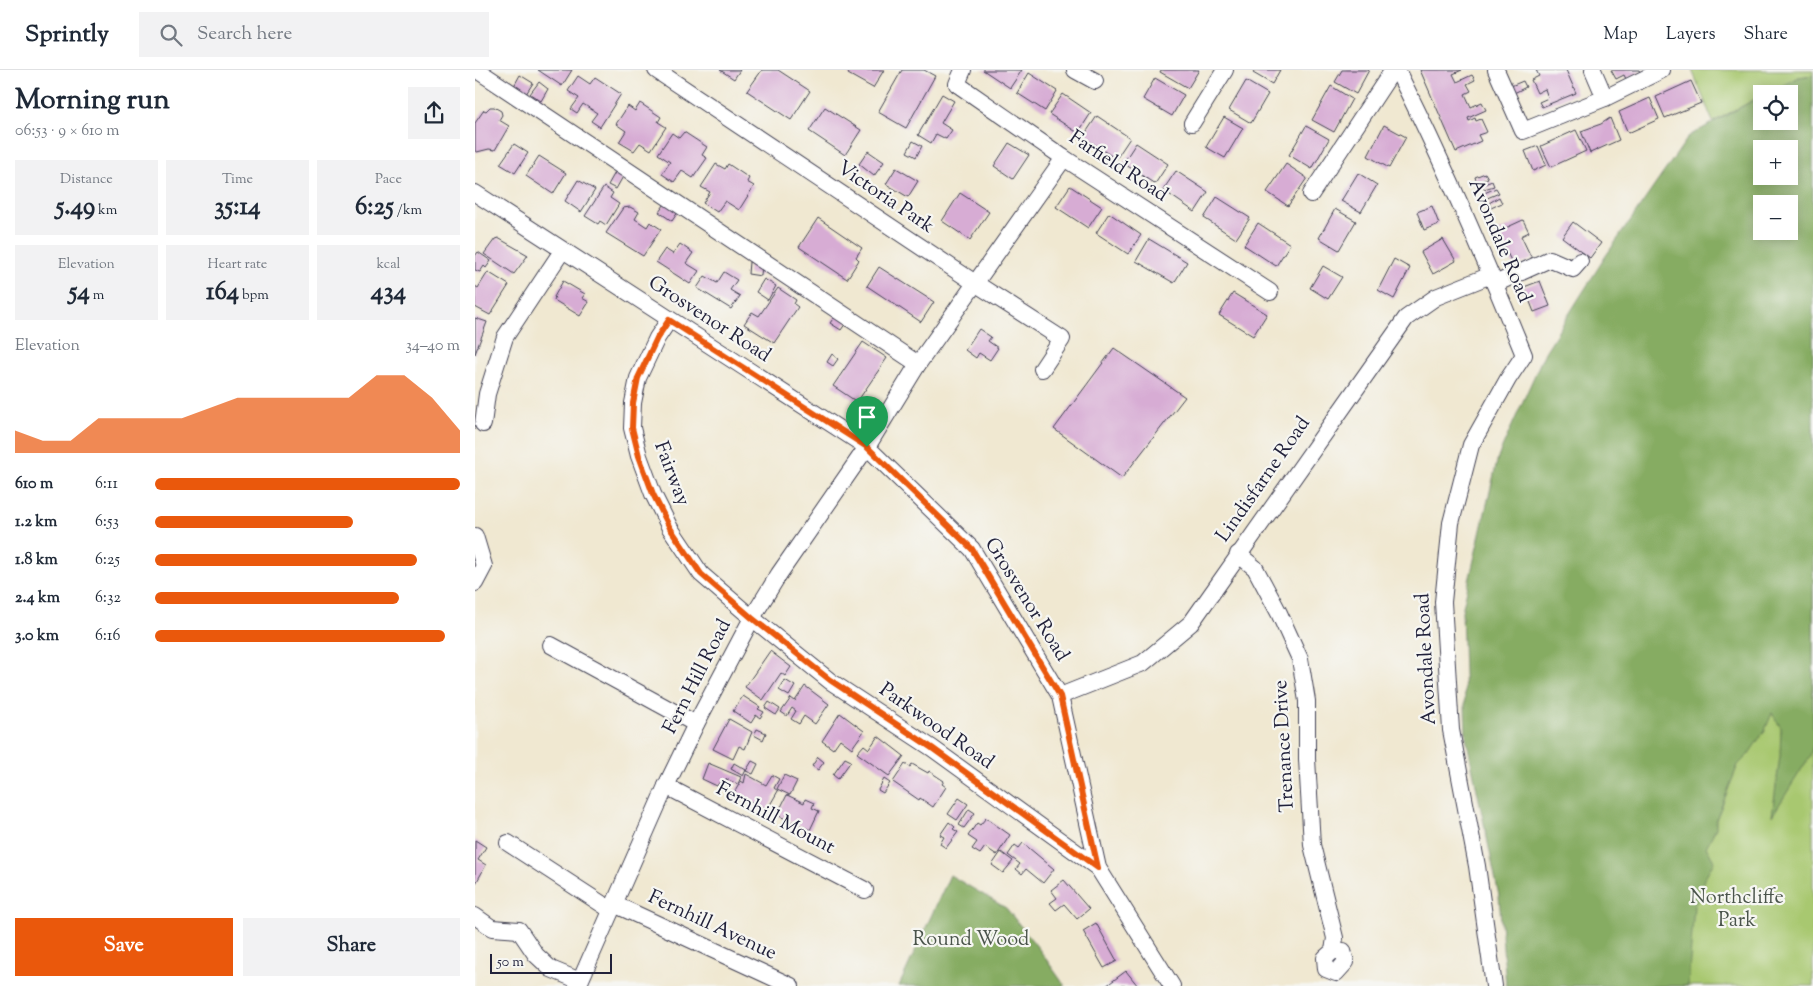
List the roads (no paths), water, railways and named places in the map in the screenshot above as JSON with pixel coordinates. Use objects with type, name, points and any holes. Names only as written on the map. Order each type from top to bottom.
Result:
[{"type":"street","points":[[477,70],[919,364]]},
{"type":"street","name":"Victoria Park","points":[[656,70],[1062,339],[1042,369]]},
{"type":"street","name":"Farfield Road","points":[[963,70],[957,84],[1064,158],[1270,292]]},
{"type":"street","points":[[1075,70],[1095,81]]},
{"type":"street","points":[[1192,123],[1225,70]]},
{"type":"street","points":[[1311,194],[1393,70]]},
{"type":"street","name":"Avondale Road","points":[[1397,70],[1440,159],[1524,355],[1508,379],[1471,446],[1451,523],[1443,602],[1451,730],[1477,866],[1494,986]]},
{"type":"street","points":[[1496,70],[1523,131],[1605,98],[1662,70]]},
{"type":"street","points":[[1593,70],[1605,98]]},
{"type":"street","name":"Fern Hill Road","points":[[579,984],[666,786],[696,724],[752,618],[779,574],[867,447],[919,364],[1064,158]]},
{"type":"street","name":"Grosvenor Road","points":[[475,194],[867,447],[972,549],[1060,696],[1098,868],[1172,986]]},
{"type":"street","points":[[483,424],[487,394],[505,337],[562,251]]},
{"type":"street","name":"Lindisfarne Road","points":[[1060,696],[1143,663],[1191,623],[1406,318],[1436,297],[1550,259],[1573,269],[1581,261]]},
{"type":"street","name":"Fairway","points":[[669,320],[657,338],[638,378],[633,403],[632,428],[639,456],[653,494],[670,528],[701,574],[752,618]]},
{"type":"street","points":[[475,536],[484,566],[475,583]]},
{"type":"street","name":"Trenance Drive","points":[[1238,554],[1255,568],[1279,613],[1300,659],[1307,700],[1307,759],[1312,846],[1335,938],[1333,951]]},
{"type":"street","name":"Parkwood Road","points":[[752,618],[830,680],[932,748],[1098,868]]},
{"type":"street","points":[[551,645],[696,724]]},
{"type":"street","name":"Fernhill Mount","points":[[666,786],[865,890]]},
{"type":"street","name":"Fernhill Avenue","points":[[508,843],[613,907],[791,986]]},
{"type":"street","points":[[475,916],[493,928],[519,930],[536,955],[551,968],[579,984]]},
{"type":"park label","name":"Northcliffe Park","points":[[1737,910]]},
{"type":"park label","name":"Round Wood","points":[[971,940]]}]
